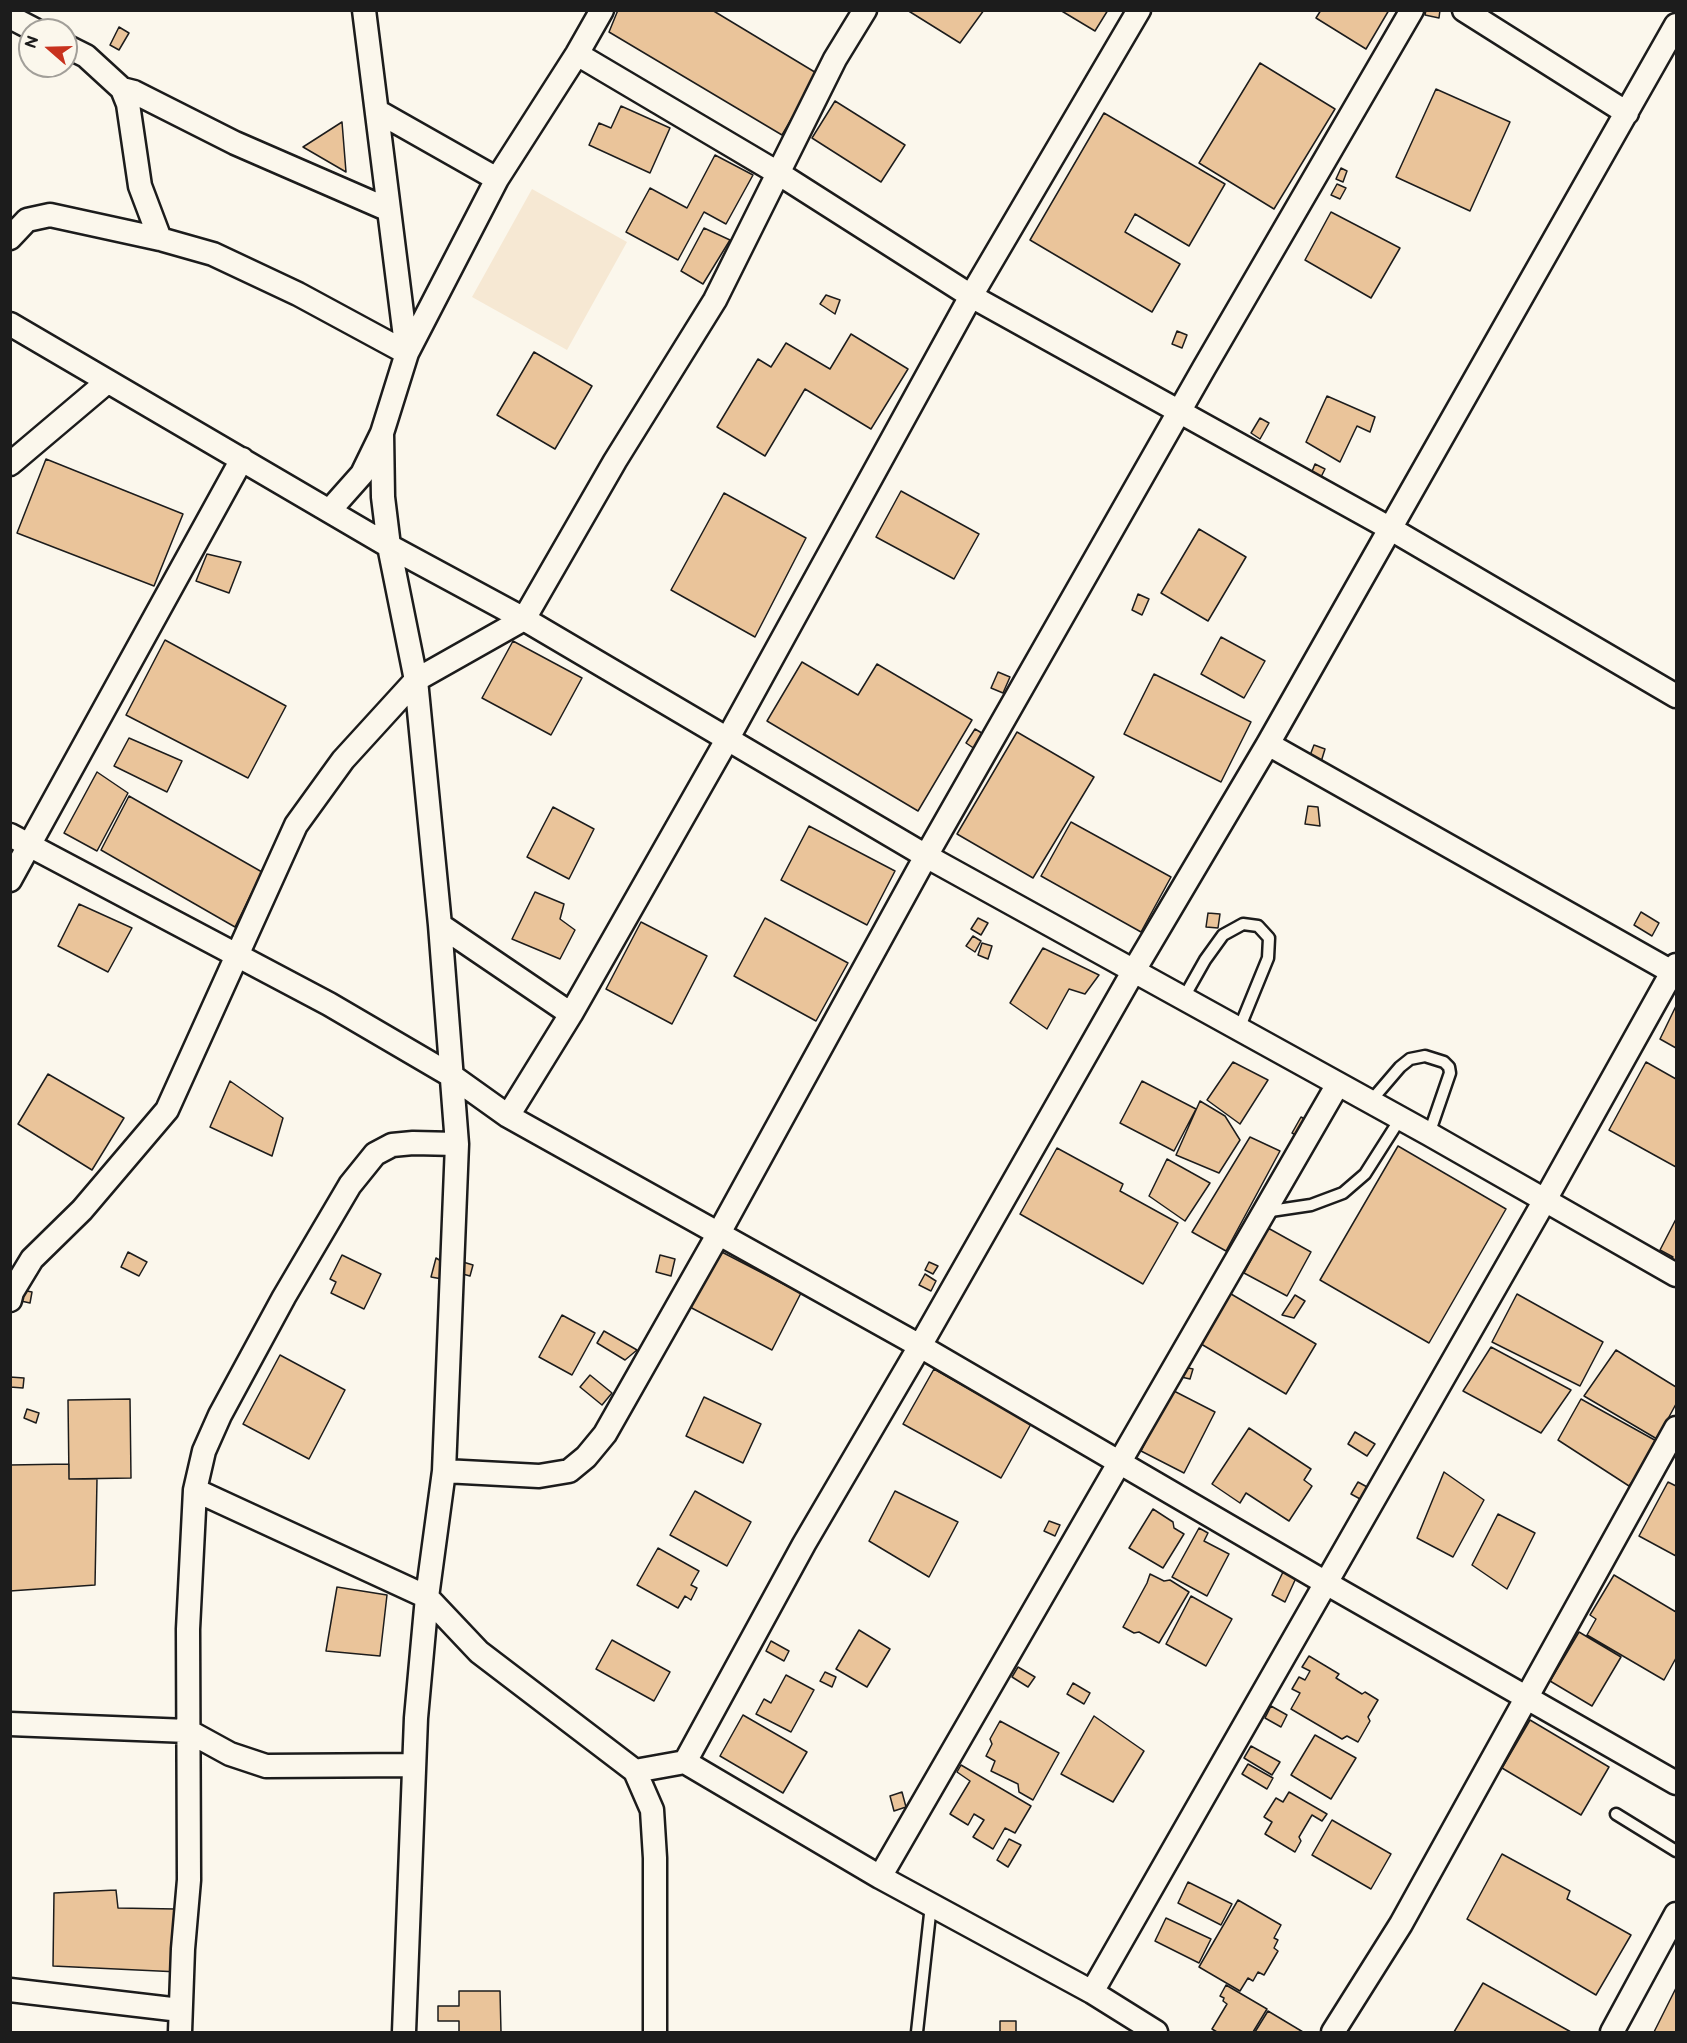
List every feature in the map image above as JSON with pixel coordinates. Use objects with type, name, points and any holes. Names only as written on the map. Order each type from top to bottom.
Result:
[{"type":"street","points":[[364,10],[407,353]]},
{"type":"street","points":[[330,510],[362,474],[382,433],[407,353],[497,179],[577,54],[602,10]]},
{"type":"street","points":[[10,1300],[12,1292],[32,1259],[82,1210],[166,1110],[296,825],[343,759],[416,680],[524,619],[615,461],[715,300],[835,59],[865,10]]},
{"type":"street","points":[[508,1116],[571,1014],[728,738],[971,296],[1139,10]]},
{"type":"street","points":[[444,1471],[539,1476],[569,1471],[586,1457],[604,1434],[719,1233],[926,856],[1412,10]]},
{"type":"street","points":[[1464,10],[1627,112]]},
{"type":"street","points":[[685,1762],[804,1544],[1134,972],[1269,744],[1677,25]]},
{"type":"street","points":[[78,52],[86,56],[122,89],[128,104],[140,186],[160,239]]},
{"type":"street","points":[[577,54],[778,173],[971,296],[1391,529],[1677,696]]},
{"type":"street","points":[[122,89],[134,92],[235,143],[389,210]]},
{"type":"street","points":[[377,111],[497,179]]},
{"type":"street","points":[[10,238],[27,220],[50,215],[160,239],[213,254],[298,294],[407,353]]},
{"type":"street","points":[[10,324],[389,546],[524,619],[926,856],[1429,1134],[1677,1275]]},
{"type":"street","points":[[10,464],[106,382]]},
{"type":"street","points":[[382,433],[383,497],[389,546],[416,680],[440,926],[457,1144],[444,1471],[427,1598],[414,1765],[404,2032]]},
{"type":"street","points":[[10,880],[20,841],[242,459]]},
{"type":"street","points":[[1092,1992],[1545,1200],[1674,968],[1269,744]]},
{"type":"street","points":[[20,841],[329,1004],[452,1076],[508,1116],[920,1346],[1326,1583],[1677,1782]]},
{"type":"street","points":[[440,926],[571,1014]]},
{"type":"street","points":[[880,1876],[1338,1084]]},
{"type":"street","points":[[10,1990],[180,2021],[189,1880],[188,1629],[195,1490],[204,1451],[220,1415],[284,1298],[350,1185],[375,1154],[392,1145],[457,1144]]},
{"type":"street","points":[[1333,2032],[1401,1924],[1677,1428]]},
{"type":"street","points":[[195,1490],[427,1598],[479,1652],[635,1771],[652,1810],[655,1858],[655,2032]]},
{"type":"street","points":[[10,1724],[188,1731],[230,1754],[266,1766],[414,1765]]},
{"type":"street","points":[[635,1771],[685,1762],[880,1876],[1092,1992],[1156,2032]]},
{"type":"street","points":[[1612,2032],[1677,1914]]},
{"type":"lane","points":[[1183,999],[1223,936],[1243,924],[1258,926],[1269,938],[1268,958],[1239,1029]]},
{"type":"lane","points":[[1370,1102],[1400,1067],[1410,1059],[1425,1056],[1444,1062],[1449,1067],[1450,1073],[1429,1134]]},
{"type":"lane","points":[[1264,1212],[1311,1205],[1343,1193],[1365,1174],[1400,1119]]},
{"type":"lane","points":[[1616,1814],[1677,1851]]},
{"type":"lane","points":[[917,2032],[931,1904]]},
{"type":"shaded area","points":[[532,189],[627,242],[567,350],[472,297]]},
{"type":"building","points":[[618,10],[712,10],[818,74],[782,135],[609,32]]},
{"type":"building","points":[[907,10],[984,10],[960,43]]},
{"type":"building","points":[[1060,10],[1108,10],[1095,31]]},
{"type":"building","points":[[1321,10],[1389,10],[1366,49],[1316,18]]},
{"type":"building","points":[[1426,10],[1440,10],[1439,18],[1425,15]]},
{"type":"building","points":[[119,27],[129,33],[119,50],[110,45]]},
{"type":"building","points":[[1260,63],[1335,109],[1274,209],[1199,163]]},
{"type":"building","points":[[1436,89],[1510,122],[1470,211],[1396,177]]},
{"type":"building","points":[[835,101],[905,145],[881,182],[812,138]]},
{"type":"building","points":[[621,106],[670,128],[650,173],[589,145],[599,123],[611,128]]},
{"type":"building","points":[[1104,113],[1225,184],[1189,246],[1135,214],[1125,232],[1180,264],[1152,312],[1030,240]]},
{"type":"building","points":[[342,122],[346,172],[303,147]]},
{"type":"building","points":[[715,155],[753,175],[726,224],[704,212],[678,260],[626,232],[650,188],[687,208]]},
{"type":"building","points":[[1341,168],[1347,171],[1343,182],[1336,179]]},
{"type":"building","points":[[1337,184],[1346,188],[1340,199],[1331,195]]},
{"type":"building","points":[[1331,212],[1400,248],[1371,298],[1305,260]]},
{"type":"building","points":[[704,228],[730,240],[703,284],[681,271]]},
{"type":"building","points":[[826,295],[840,300],[835,314],[820,304]]},
{"type":"building","points":[[1177,331],[1187,335],[1182,348],[1172,344]]},
{"type":"building","points":[[851,334],[908,369],[871,429],[805,389],[765,456],[717,427],[758,359],[771,367],[786,343],[830,369]]},
{"type":"building","points":[[534,352],[592,386],[555,449],[497,415]]},
{"type":"building","points":[[1327,396],[1375,417],[1370,432],[1357,426],[1340,462],[1306,442]]},
{"type":"building","points":[[1260,418],[1269,423],[1260,439],[1251,433]]},
{"type":"building","points":[[46,459],[183,514],[154,586],[17,533]]},
{"type":"building","points":[[1315,464],[1325,469],[1318,483],[1309,479]]},
{"type":"building","points":[[901,491],[979,534],[954,579],[876,537]]},
{"type":"building","points":[[724,493],[806,538],[755,637],[671,590]]},
{"type":"building","points":[[1199,529],[1246,557],[1208,621],[1161,593]]},
{"type":"building","points":[[207,554],[241,562],[229,593],[196,581]]},
{"type":"building","points":[[1138,594],[1149,599],[1142,615],[1132,610]]},
{"type":"building","points":[[1221,637],[1265,661],[1244,698],[1201,674]]},
{"type":"building","points":[[165,640],[286,706],[248,778],[126,715]]},
{"type":"building","points":[[513,641],[582,678],[551,735],[482,698]]},
{"type":"building","points":[[802,662],[858,695],[877,664],[972,720],[918,811],[767,721]]},
{"type":"building","points":[[998,672],[1010,677],[1003,693],[991,688]]},
{"type":"building","points":[[1154,674],[1251,722],[1221,782],[1124,734]]},
{"type":"building","points":[[975,729],[987,736],[978,751],[966,743]]},
{"type":"building","points":[[1017,732],[1094,777],[1033,878],[957,834]]},
{"type":"building","points":[[129,738],[182,761],[167,792],[114,766]]},
{"type":"building","points":[[1314,745],[1325,749],[1321,762],[1309,758]]},
{"type":"building","points":[[97,772],[128,793],[97,851],[64,833]]},
{"type":"building","points":[[129,796],[262,872],[235,927],[101,850]]},
{"type":"building","points":[[1308,806],[1318,807],[1320,826],[1305,824]]},
{"type":"building","points":[[553,807],[594,829],[569,879],[527,857]]},
{"type":"building","points":[[1071,822],[1171,877],[1141,932],[1041,876]]},
{"type":"building","points":[[809,826],[895,871],[867,925],[781,880]]},
{"type":"building","points":[[535,892],[564,904],[560,919],[575,930],[560,959],[512,939]]},
{"type":"building","points":[[79,904],[132,928],[108,972],[58,946]]},
{"type":"building","points":[[1641,912],[1659,923],[1652,936],[1634,925]]},
{"type":"building","points":[[1208,913],[1220,914],[1218,928],[1206,927]]},
{"type":"building","points":[[765,918],[848,963],[816,1021],[734,976]]},
{"type":"building","points":[[978,918],[988,923],[981,935],[971,929]]},
{"type":"building","points":[[641,922],[707,956],[672,1024],[606,989]]},
{"type":"building","points":[[973,936],[981,941],[975,952],[966,946]]},
{"type":"building","points":[[982,943],[992,946],[988,959],[978,955]]},
{"type":"building","points":[[1043,948],[1099,975],[1085,994],[1069,989],[1047,1029],[1010,1003]]},
{"type":"building","points":[[1676,1006],[1676,1048],[1660,1039]]},
{"type":"building","points":[[1233,1062],[1268,1080],[1240,1124],[1207,1100]]},
{"type":"building","points":[[1646,1062],[1676,1079],[1676,1167],[1609,1130]]},
{"type":"building","points":[[48,1074],[124,1118],[92,1170],[18,1124]]},
{"type":"building","points":[[230,1081],[283,1118],[272,1156],[210,1127]]},
{"type":"building","points":[[1142,1081],[1196,1109],[1174,1151],[1120,1123]]},
{"type":"building","points":[[1200,1101],[1225,1116],[1240,1140],[1219,1173],[1176,1155]]},
{"type":"building","points":[[1301,1117],[1312,1123],[1303,1139],[1292,1133]]},
{"type":"building","points":[[1250,1137],[1280,1151],[1226,1251],[1192,1232]]},
{"type":"building","points":[[1398,1146],[1506,1209],[1429,1343],[1320,1280]]},
{"type":"building","points":[[1057,1148],[1123,1184],[1120,1191],[1178,1223],[1143,1284],[1020,1214]]},
{"type":"building","points":[[1167,1159],[1210,1183],[1185,1221],[1149,1196]]},
{"type":"building","points":[[1676,1219],[1676,1262],[1671,1259],[1673,1257],[1660,1250]]},
{"type":"building","points":[[1268,1228],[1311,1252],[1287,1296],[1244,1273]]},
{"type":"building","points":[[716,1249],[801,1293],[772,1350],[686,1305]]},
{"type":"building","points":[[128,1252],[147,1262],[139,1276],[121,1267]]},
{"type":"building","points":[[342,1255],[381,1274],[364,1309],[331,1293],[336,1282],[330,1279]]},
{"type":"building","points":[[660,1255],[675,1259],[671,1276],[656,1272]]},
{"type":"building","points":[[436,1258],[446,1264],[442,1279],[431,1277]]},
{"type":"building","points":[[463,1262],[473,1265],[470,1276],[459,1273]]},
{"type":"building","points":[[929,1262],[938,1266],[933,1274],[925,1270]]},
{"type":"building","points":[[925,1274],[936,1281],[931,1291],[919,1285]]},
{"type":"building","points":[[22,1290],[32,1292],[30,1303],[21,1301]]},
{"type":"building","points":[[1226,1291],[1316,1344],[1286,1394],[1196,1341]]},
{"type":"building","points":[[1517,1294],[1603,1342],[1580,1386],[1492,1342]]},
{"type":"building","points":[[1295,1295],[1305,1301],[1294,1318],[1282,1315]]},
{"type":"building","points":[[562,1315],[595,1333],[572,1375],[539,1357]]},
{"type":"building","points":[[604,1331],[637,1350],[625,1360],[597,1343]]},
{"type":"building","points":[[1491,1347],[1571,1390],[1541,1433],[1463,1391]]},
{"type":"building","points":[[1616,1350],[1676,1387],[1676,1404],[1657,1439],[1584,1396]]},
{"type":"building","points":[[280,1355],[345,1390],[309,1459],[243,1424]]},
{"type":"building","points":[[1179,1366],[1193,1369],[1190,1379],[1177,1376]]},
{"type":"building","points":[[934,1369],[1031,1424],[1001,1478],[903,1424]]},
{"type":"building","points":[[590,1375],[612,1393],[602,1405],[580,1387]]},
{"type":"building","points":[[10,1377],[24,1378],[23,1388],[10,1387]]},
{"type":"building","points":[[1172,1390],[1215,1412],[1184,1473],[1141,1451]]},
{"type":"building","points":[[704,1397],[761,1424],[743,1463],[686,1436]]},
{"type":"building","points":[[130,1399],[131,1478],[69,1479],[68,1400]]},
{"type":"building","points":[[1581,1399],[1660,1443],[1629,1486],[1558,1440]]},
{"type":"building","points":[[27,1409],[39,1413],[36,1423],[24,1418]]},
{"type":"building","points":[[1249,1428],[1311,1469],[1304,1480],[1312,1486],[1289,1521],[1246,1493],[1240,1503],[1212,1484]]},
{"type":"building","points":[[1355,1432],[1375,1444],[1367,1456],[1348,1444]]},
{"type":"building","points":[[69,1464],[69,1479],[97,1479],[95,1585],[10,1591],[10,1465]]},
{"type":"building","points":[[1444,1472],[1484,1500],[1453,1557],[1417,1538]]},
{"type":"building","points":[[1358,1482],[1369,1488],[1362,1500],[1351,1494]]},
{"type":"building","points":[[1668,1482],[1676,1486],[1676,1556],[1639,1536]]},
{"type":"building","points":[[695,1491],[751,1522],[727,1566],[670,1535]]},
{"type":"building","points":[[895,1491],[958,1522],[929,1577],[869,1541]]},
{"type":"building","points":[[1153,1509],[1173,1522],[1174,1528],[1184,1534],[1163,1568],[1129,1548]]},
{"type":"building","points":[[1498,1514],[1535,1533],[1507,1589],[1472,1565]]},
{"type":"building","points":[[1049,1521],[1060,1525],[1055,1536],[1044,1531]]},
{"type":"building","points":[[1199,1528],[1208,1533],[1204,1541],[1229,1554],[1207,1596],[1172,1577]]},
{"type":"building","points":[[658,1548],[699,1571],[691,1585],[697,1588],[691,1600],[685,1596],[678,1608],[637,1585]]},
{"type":"building","points":[[1283,1572],[1296,1578],[1285,1602],[1272,1595]]},
{"type":"building","points":[[1150,1574],[1164,1581],[1170,1580],[1189,1592],[1159,1643],[1139,1632],[1134,1633],[1123,1627]]},
{"type":"building","points":[[1614,1575],[1676,1612],[1676,1658],[1664,1680],[1587,1635],[1596,1619],[1590,1615]]},
{"type":"building","points":[[337,1587],[387,1595],[380,1656],[326,1651]]},
{"type":"building","points":[[1191,1596],[1232,1619],[1206,1666],[1166,1644]]},
{"type":"building","points":[[859,1630],[890,1649],[867,1687],[836,1669]]},
{"type":"building","points":[[1579,1632],[1621,1657],[1592,1706],[1550,1681]]},
{"type":"building","points":[[612,1640],[670,1672],[654,1701],[596,1669]]},
{"type":"building","points":[[771,1641],[789,1651],[784,1661],[766,1651]]},
{"type":"building","points":[[1309,1656],[1339,1674],[1336,1678],[1362,1694],[1365,1692],[1378,1700],[1368,1717],[1370,1721],[1358,1742],[1347,1736],[1342,1739],[1291,1709],[1300,1693],[1292,1689],[1299,1677],[1305,1680],[1310,1671],[1302,1667]]},
{"type":"building","points":[[1018,1667],[1035,1677],[1028,1687],[1012,1677]]},
{"type":"building","points":[[825,1672],[836,1677],[832,1687],[820,1681]]},
{"type":"building","points":[[786,1675],[814,1690],[791,1732],[756,1714],[764,1699],[771,1703]]},
{"type":"building","points":[[1073,1683],[1090,1693],[1084,1704],[1067,1694]]},
{"type":"building","points":[[1271,1706],[1287,1715],[1281,1727],[1265,1718]]},
{"type":"building","points":[[743,1715],[807,1752],[783,1793],[720,1756]]},
{"type":"building","points":[[1094,1716],[1144,1751],[1113,1802],[1061,1774]]},
{"type":"building","points":[[1530,1720],[1609,1767],[1581,1815],[1502,1768]]},
{"type":"building","points":[[1000,1721],[1059,1753],[1033,1800],[1019,1792],[1018,1784],[991,1771],[995,1761],[986,1756],[992,1744],[990,1739]]},
{"type":"building","points":[[1315,1735],[1356,1758],[1331,1799],[1291,1775]]},
{"type":"building","points":[[1251,1746],[1280,1762],[1272,1775],[1244,1758]]},
{"type":"building","points":[[1248,1764],[1273,1778],[1267,1789],[1242,1774]]},
{"type":"building","points":[[961,1765],[1031,1806],[1015,1833],[1005,1828],[993,1849],[973,1837],[984,1820],[974,1814],[968,1825],[950,1814],[970,1781],[957,1772]]},
{"type":"building","points":[[902,1792],[906,1807],[894,1811],[890,1796]]},
{"type":"building","points":[[1289,1792],[1327,1814],[1322,1821],[1312,1815],[1299,1837],[1301,1841],[1295,1852],[1265,1834],[1272,1822],[1264,1817],[1276,1798],[1283,1802]]},
{"type":"building","points":[[1332,1820],[1391,1854],[1371,1889],[1312,1855]]},
{"type":"building","points":[[1009,1839],[1021,1845],[1008,1867],[997,1860]]},
{"type":"building","points":[[1502,1854],[1570,1891],[1567,1899],[1631,1935],[1596,1995],[1467,1919]]},
{"type":"building","points":[[1188,1882],[1232,1904],[1221,1925],[1178,1903]]},
{"type":"building","points":[[116,1890],[118,1908],[176,1909],[179,1972],[53,1966],[54,1893]]},
{"type":"building","points":[[1238,1900],[1281,1925],[1274,1938],[1278,1940],[1274,1948],[1278,1951],[1264,1975],[1258,1972],[1253,1981],[1248,1978],[1240,1991],[1199,1967]]},
{"type":"building","points":[[1166,1918],[1211,1939],[1199,1963],[1155,1941]]},
{"type":"building","points":[[1483,1983],[1571,2032],[1454,2032]]},
{"type":"building","points":[[1226,1985],[1267,2009],[1253,2032],[1217,2032],[1212,2029],[1227,2004],[1220,1996]]},
{"type":"building","points":[[1676,1988],[1676,2032],[1654,2032]]},
{"type":"building","points":[[459,1991],[500,1991],[501,2032],[459,2032],[459,2021],[438,2021],[438,2006],[459,2006]]},
{"type":"building","points":[[1268,2011],[1303,2032],[1255,2032]]},
{"type":"building","points":[[1000,2021],[1016,2021],[1016,2032],[1000,2032]]}]
